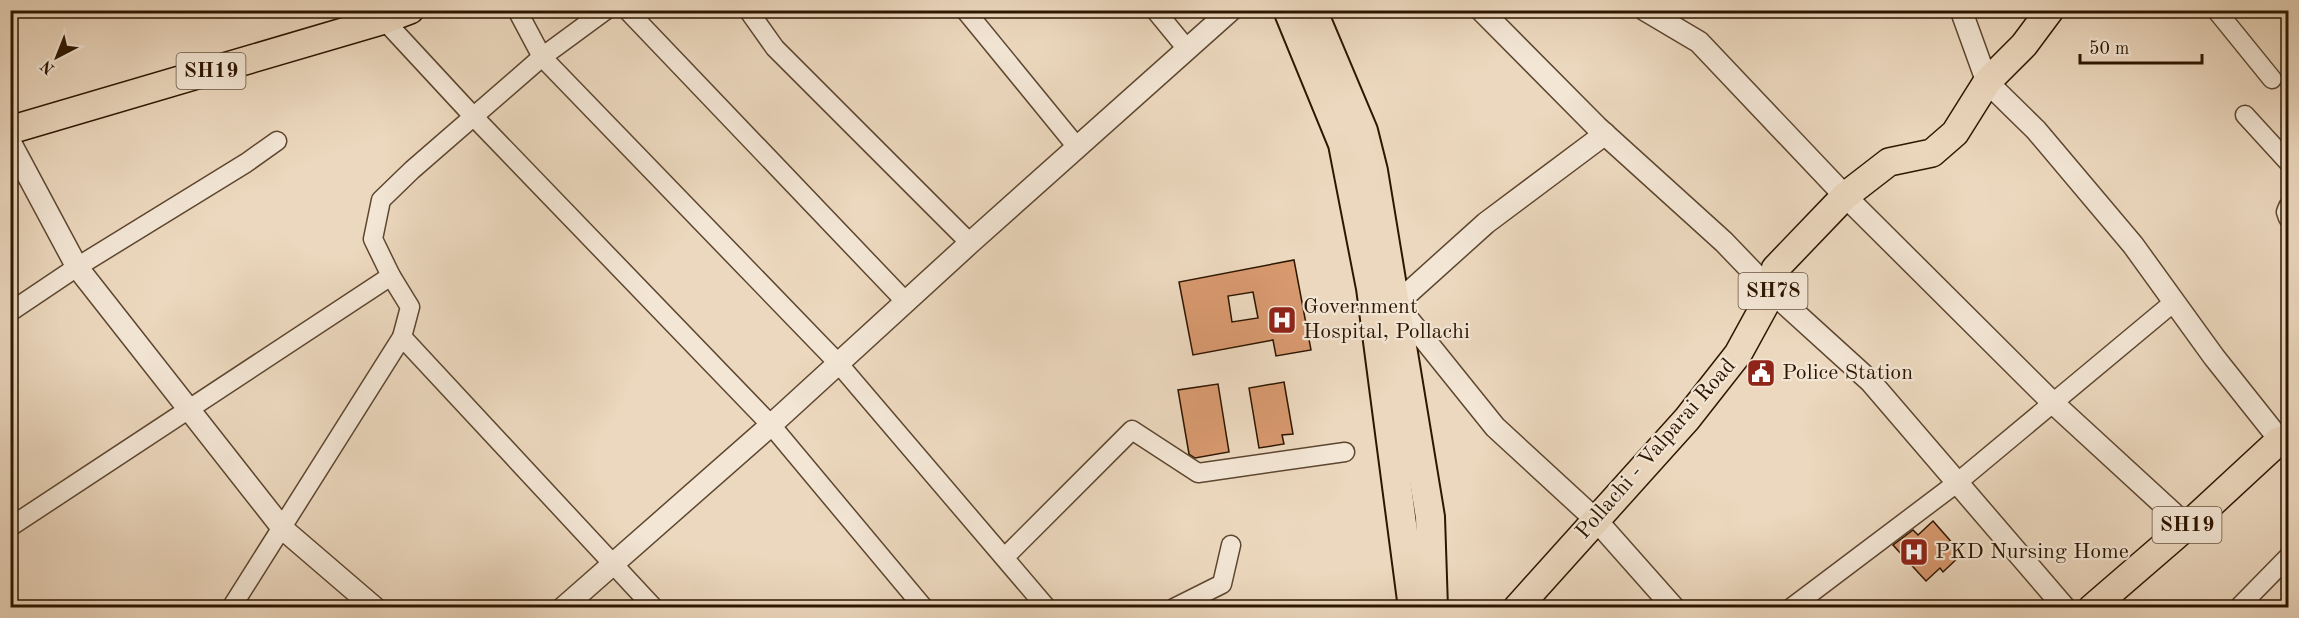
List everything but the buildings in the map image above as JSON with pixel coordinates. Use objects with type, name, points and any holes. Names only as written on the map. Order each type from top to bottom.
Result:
[{"type":"highway","points":[[1288,10],[1342,144],[1371,288],[1413,608]]},
{"type":"highway","points":[[1312,10],[1363,131],[1374,171],[1430,517],[1433,608]]},
{"type":"main road","name":"SH19","points":[[10,130],[384,20],[410,10]]},
{"type":"main road","name":"Pollachi - Valparai Road","points":[[1517,608],[1687,418],[1737,354],[1772,292],[1775,269],[1845,196],[1890,162],[1932,153],[1954,133],[1987,82],[2024,45],[2050,10]]},
{"type":"main road","name":"SH19","points":[[2092,608],[2284,442]]},
{"type":"street","points":[[517,10],[542,57],[838,363],[1047,608]]},
{"type":"street","points":[[231,608],[283,529],[402,337],[410,307],[391,276],[373,239],[381,200],[542,57],[606,10]]},
{"type":"street","points":[[627,10],[905,301]]},
{"type":"street","points":[[748,10],[775,48],[970,243]]},
{"type":"street","points":[[965,10],[1077,147]]},
{"type":"street","points":[[1155,10],[1188,49]]},
{"type":"street","points":[[563,608],[771,425],[905,301],[1231,10]]},
{"type":"street","points":[[1481,10],[1605,134],[1724,242],[1772,292],[1870,381],[2066,608]]},
{"type":"street","points":[[1645,10],[1699,42],[1845,196],[2052,402],[2187,526]]},
{"type":"street","points":[[1961,10],[1987,82],[2036,130],[2133,244],[2214,357],[2284,442]]},
{"type":"street","points":[[2216,10],[2272,79]]},
{"type":"street","points":[[384,20],[473,116],[771,425],[924,608]]},
{"type":"street","points":[[2245,115],[2289,162]]},
{"type":"street","points":[[1605,134],[1486,223],[1396,304],[1495,427],[1596,520],[1674,608]]},
{"type":"street","points":[[10,312],[77,267],[246,163],[277,141]]},
{"type":"street","points":[[10,142],[77,267],[283,529],[375,608]]},
{"type":"street","points":[[2289,207],[2286,212],[2289,218]]},
{"type":"street","points":[[10,527],[391,276]]},
{"type":"street","points":[[1791,608],[1958,482],[2174,302]]},
{"type":"street","points":[[402,337],[654,608]]},
{"type":"street","points":[[1005,557],[1132,430],[1198,473],[1345,452]]},
{"type":"street","points":[[1174,608],[1222,584],[1231,545]]},
{"type":"street","points":[[2238,608],[2289,557]]},
{"type":"place","name":"Government Hospital, Pollachi","points":[[1282,320]]},
{"type":"place","name":"Police Station","points":[[1761,373]]},
{"type":"place","name":"PKD Nursing Home","points":[[1914,552]]}]
